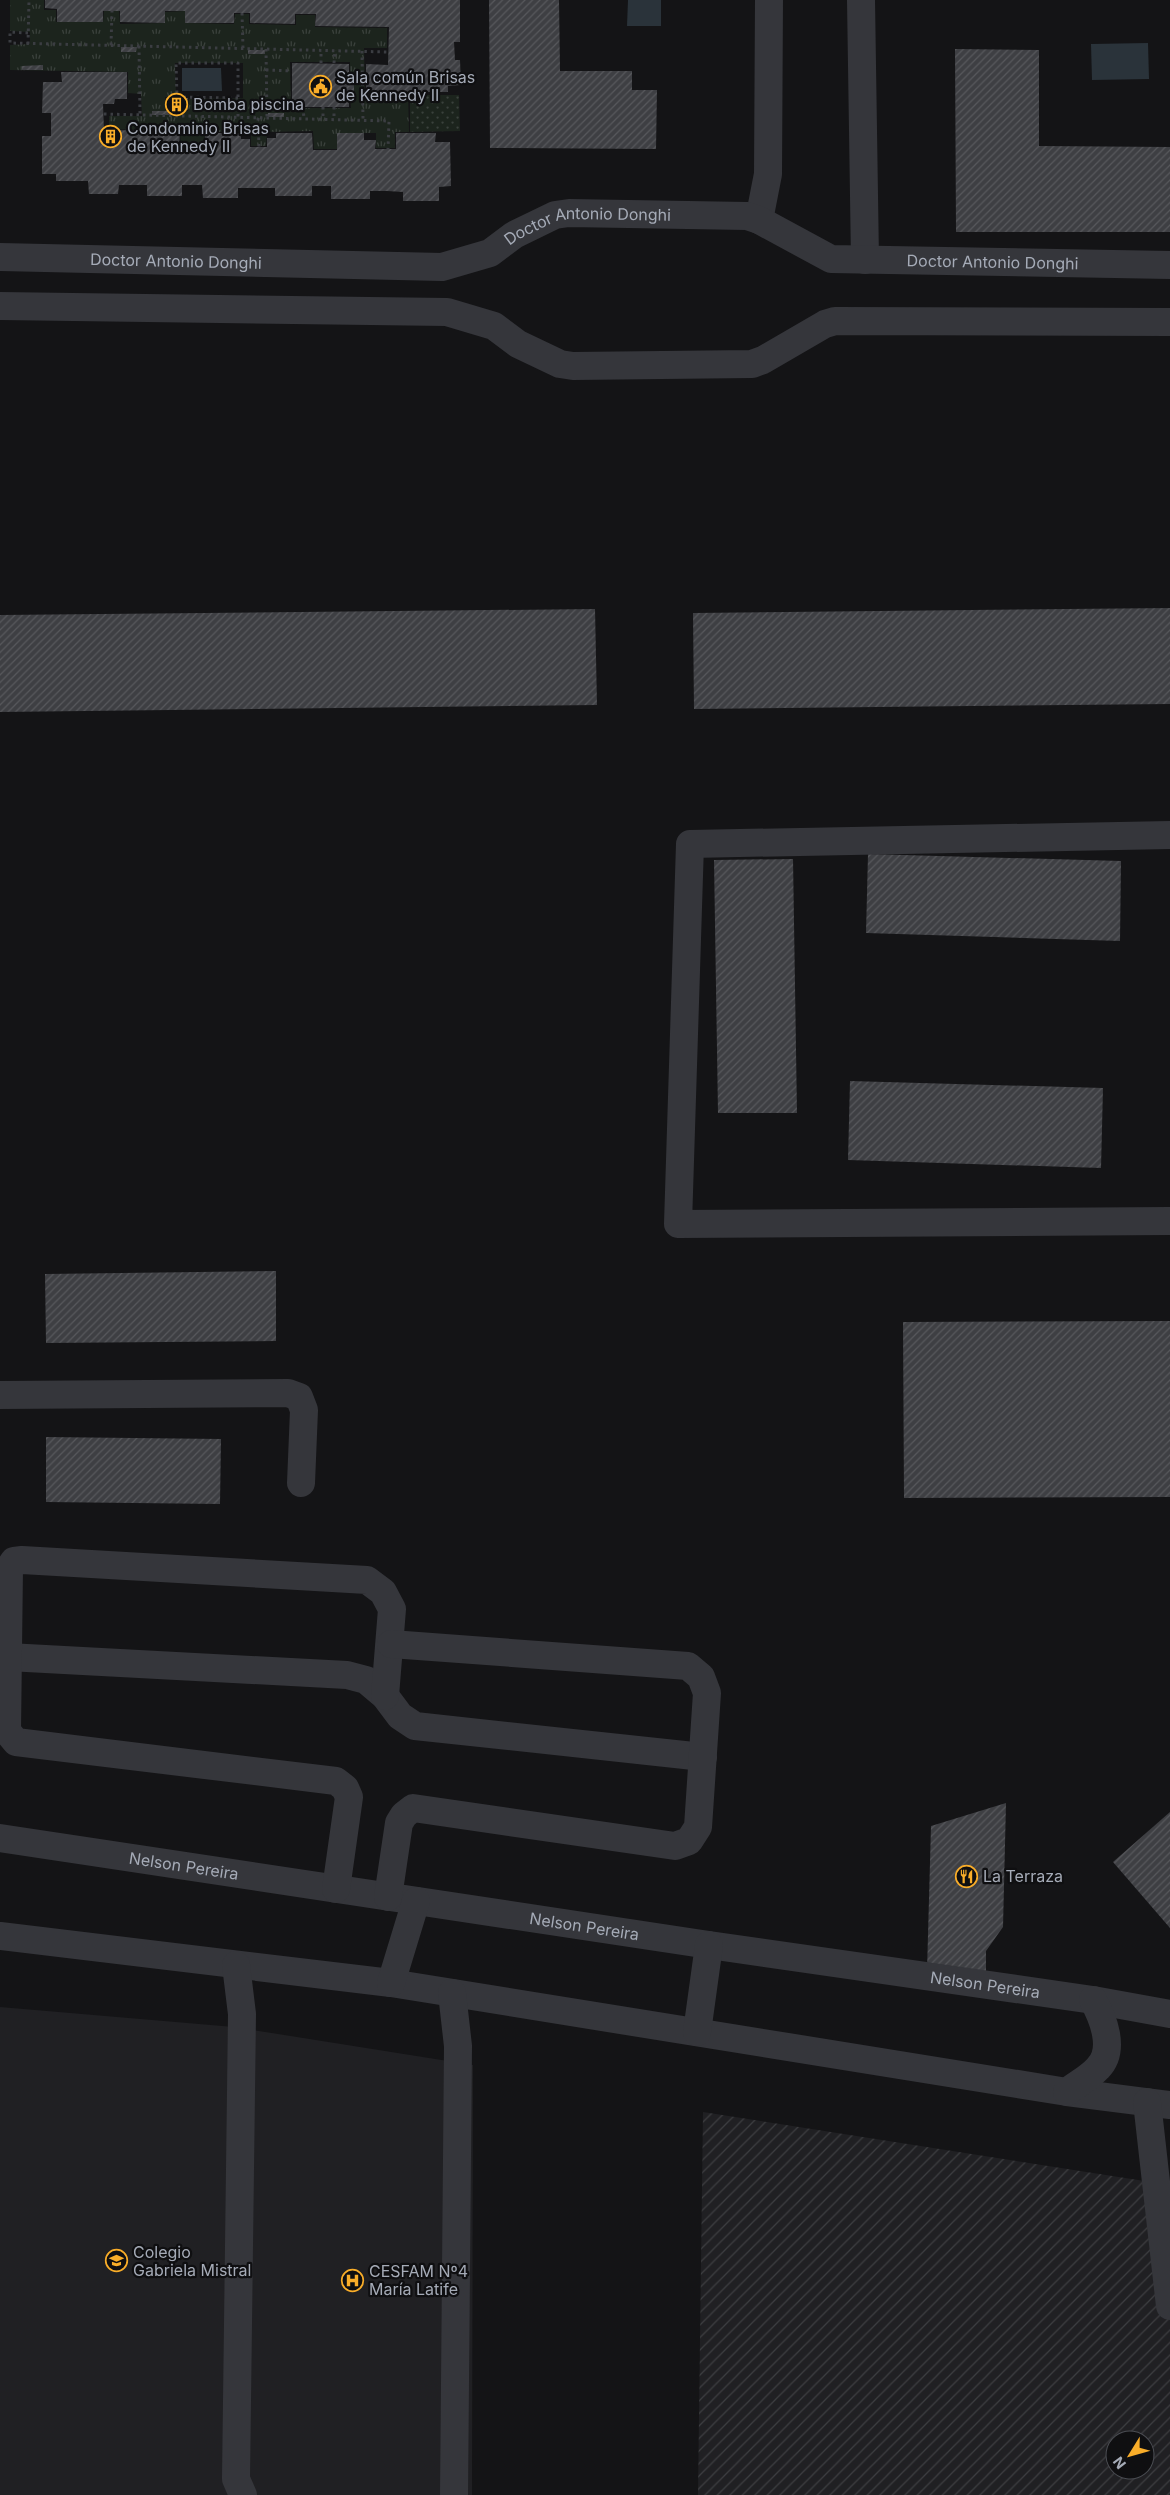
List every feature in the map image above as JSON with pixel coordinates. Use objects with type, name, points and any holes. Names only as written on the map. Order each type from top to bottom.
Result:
[{"type":"street","points":[[759,220],[768,174],[769,0]]},
{"type":"street","points":[[861,0],[865,260]]},
{"type":"street","name":"Doctor Antonio Donghi","points":[[0,257],[442,267],[490,253],[514,235],[555,215],[569,213],[747,216],[759,220],[822,256],[831,259],[1170,265]]},
{"type":"street","points":[[0,306],[447,312],[494,326],[518,344],[560,364],[573,366],[752,364],[763,360],[826,324],[835,321],[1170,322]]},
{"type":"street","points":[[1170,835],[690,844],[678,1224],[1170,1221]]},
{"type":"street","points":[[0,1395],[288,1393],[299,1397],[304,1410],[302,1483]]},
{"type":"street","points":[[336,1889],[349,1796],[345,1788],[336,1781],[16,1742],[7,1731],[9,1568],[14,1561],[22,1560],[367,1580],[383,1592],[392,1609],[391,1644],[385,1696]]},
{"type":"street","points":[[388,1897],[399,1823],[404,1815],[413,1808],[675,1846],[689,1841],[698,1828],[707,1693],[701,1677],[688,1666],[391,1644]]},
{"type":"street","points":[[8,1657],[347,1675],[366,1680],[385,1696],[400,1716],[415,1726],[703,1757]]},
{"type":"street","name":"Nelson Pereira","points":[[0,1838],[709,1945],[1093,2000],[1170,2014]]},
{"type":"street","points":[[391,1983],[416,1901]]},
{"type":"street","points":[[0,1936],[391,1983],[1067,2092],[1159,2103],[1170,2306]]},
{"type":"street","points":[[697,2032],[709,1945]]},
{"type":"street","points":[[236,1964],[242,2014],[236,2479],[243,2495]]},
{"type":"street","points":[[452,1993],[458,2046],[454,2495]]},
{"type":"street","points":[[1067,2092],[1100,2067],[1106,2052],[1106,2034],[1103,2017],[1093,2000]]},
{"type":"path","points":[[28,44],[29,0]]},
{"type":"path","points":[[111,45],[112,11]]},
{"type":"path","points":[[242,13],[243,48]]},
{"type":"path","points":[[28,33],[10,32],[10,44],[388,52]]},
{"type":"path","points":[[139,46],[140,115]]},
{"type":"path","points":[[266,49],[267,118]]},
{"type":"path","points":[[321,50],[321,63]]},
{"type":"path","points":[[334,63],[335,50]]},
{"type":"path","points":[[362,51],[363,120]]},
{"type":"path","points":[[238,98],[177,97],[176,63],[238,63],[238,98],[238,118]]},
{"type":"path","points":[[266,70],[292,71]]},
{"type":"path","points":[[303,107],[304,119]]},
{"type":"path","points":[[323,107],[323,119]]},
{"type":"path","points":[[334,107],[334,119]]},
{"type":"path","points":[[104,114],[388,121],[388,149]]},
{"type":"path","points":[[258,118],[259,147]]},
{"type":"shaded area","points":[[628,0],[661,0],[661,26],[627,26]]},
{"type":"shaded area","points":[[1148,43],[1149,79],[1092,80],[1091,44]]},
{"type":"shaded area","points":[[182,68],[221,68],[222,91],[182,91]]},
{"type":"shaded area","points":[[0,2007],[234,2027],[473,2065],[472,2495],[0,2495]]},
{"type":"shaded area","points":[[703,2112],[1170,2185],[1170,2495],[698,2495]]},
{"type":"green space","points":[[10,0],[44,0],[44,10],[56,10],[56,22],[103,22],[104,11],[119,11],[120,24],[165,23],[165,12],[185,11],[185,23],[234,24],[235,14],[249,14],[249,24],[296,25],[296,15],[315,15],[315,27],[387,28],[387,48],[364,48],[365,93],[408,94],[409,132],[395,132],[395,148],[376,148],[376,133],[337,133],[337,149],[314,149],[313,131],[267,132],[266,146],[251,146],[251,132],[205,132],[204,149],[181,148],[180,131],[109,129],[109,116],[142,116],[141,94],[128,93],[128,72],[10,70],[10,45],[30,44],[30,32],[10,31]],"holes":[[[290,62],[350,62],[350,78],[354,78],[354,94],[350,94],[351,108],[291,108]],[[175,63],[243,63],[243,98],[189,99],[188,111],[165,110],[165,97],[176,97]]]},
{"type":"green space","points":[[410,95],[459,95],[460,131],[410,132]]},
{"type":"building","points":[[45,0],[460,0],[460,42],[454,42],[455,60],[460,60],[461,85],[448,86],[448,92],[366,92],[366,64],[388,65],[389,27],[315,26],[316,14],[295,14],[295,24],[250,23],[250,13],[234,13],[234,23],[185,23],[185,11],[165,11],[165,23],[120,22],[120,11],[103,11],[103,22],[57,22],[57,9],[45,8]]},
{"type":"building","points":[[489,0],[559,0],[560,71],[632,71],[632,90],[657,90],[656,149],[490,148]]},
{"type":"building","points":[[121,47],[137,47],[136,52],[121,52]]},
{"type":"building","points":[[955,49],[1039,50],[1039,146],[1170,147],[1170,232],[956,232]]},
{"type":"building","points":[[248,50],[265,50],[265,54],[248,54]]},
{"type":"building","name":"Sala común Brisas de Kennedy II","points":[[292,63],[349,64],[349,78],[354,78],[354,94],[349,94],[349,107],[292,107]]},
{"type":"building","points":[[43,65],[43,70],[22,70],[22,66]]},
{"type":"building","name":"Condominio Brisas de Kennedy II","points":[[61,72],[127,72],[127,99],[115,99],[114,104],[103,104],[104,130],[180,131],[179,149],[205,149],[205,133],[241,133],[241,139],[250,139],[250,147],[267,147],[267,138],[276,138],[276,133],[312,133],[313,150],[337,150],[337,133],[364,133],[364,140],[376,140],[375,149],[396,149],[396,133],[436,133],[435,142],[450,142],[451,186],[439,187],[439,201],[403,201],[403,192],[387,191],[370,191],[370,199],[331,199],[331,186],[312,186],[312,196],[275,196],[275,188],[238,188],[238,198],[203,198],[202,185],[182,185],[182,196],[147,196],[147,185],[119,185],[118,194],[89,194],[88,181],[56,181],[56,174],[42,174],[42,136],[51,136],[51,113],[42,113],[43,82],[62,82]]},
{"type":"building","name":"Bomba piscina","points":[[166,98],[188,98],[188,110],[166,110]]},
{"type":"building","points":[[152,111],[168,111],[169,115],[152,115]]},
{"type":"building","points":[[268,113],[284,113],[284,117],[268,117]]},
{"type":"building","points":[[1170,608],[1170,704],[694,709],[693,613]]},
{"type":"building","points":[[595,609],[597,705],[0,712],[0,615]]},
{"type":"building","points":[[868,854],[1121,861],[1120,941],[866,933]]},
{"type":"building","points":[[793,859],[797,1113],[718,1113],[714,860]]},
{"type":"building","points":[[850,1081],[1103,1088],[1101,1168],[848,1160]]},
{"type":"building","points":[[276,1271],[276,1341],[46,1343],[45,1274]]},
{"type":"building","points":[[1170,1321],[1170,1497],[904,1498],[903,1322]]},
{"type":"building","points":[[46,1437],[221,1439],[220,1504],[46,1502]]},
{"type":"building","name":"La Terraza","points":[[1006,1803],[1003,1927],[986,1951],[986,1973],[927,1971],[931,1826]]},
{"type":"building","points":[[1170,1812],[1170,1928],[1113,1862]]},
{"type":"place","name":"Sala común Brisas de Kennedy II","points":[[320,86]]},
{"type":"place","name":"Bomba piscina","points":[[177,104]]},
{"type":"place","name":"Condominio Brisas de Kennedy II","points":[[111,137]]},
{"type":"place","name":"La Terraza","points":[[967,1876]]},
{"type":"place","name":"Colegio Gabriela Mistral","points":[[117,2261]]},
{"type":"place","name":"CESFAM Nº4 María Latife","points":[[353,2280]]}]
